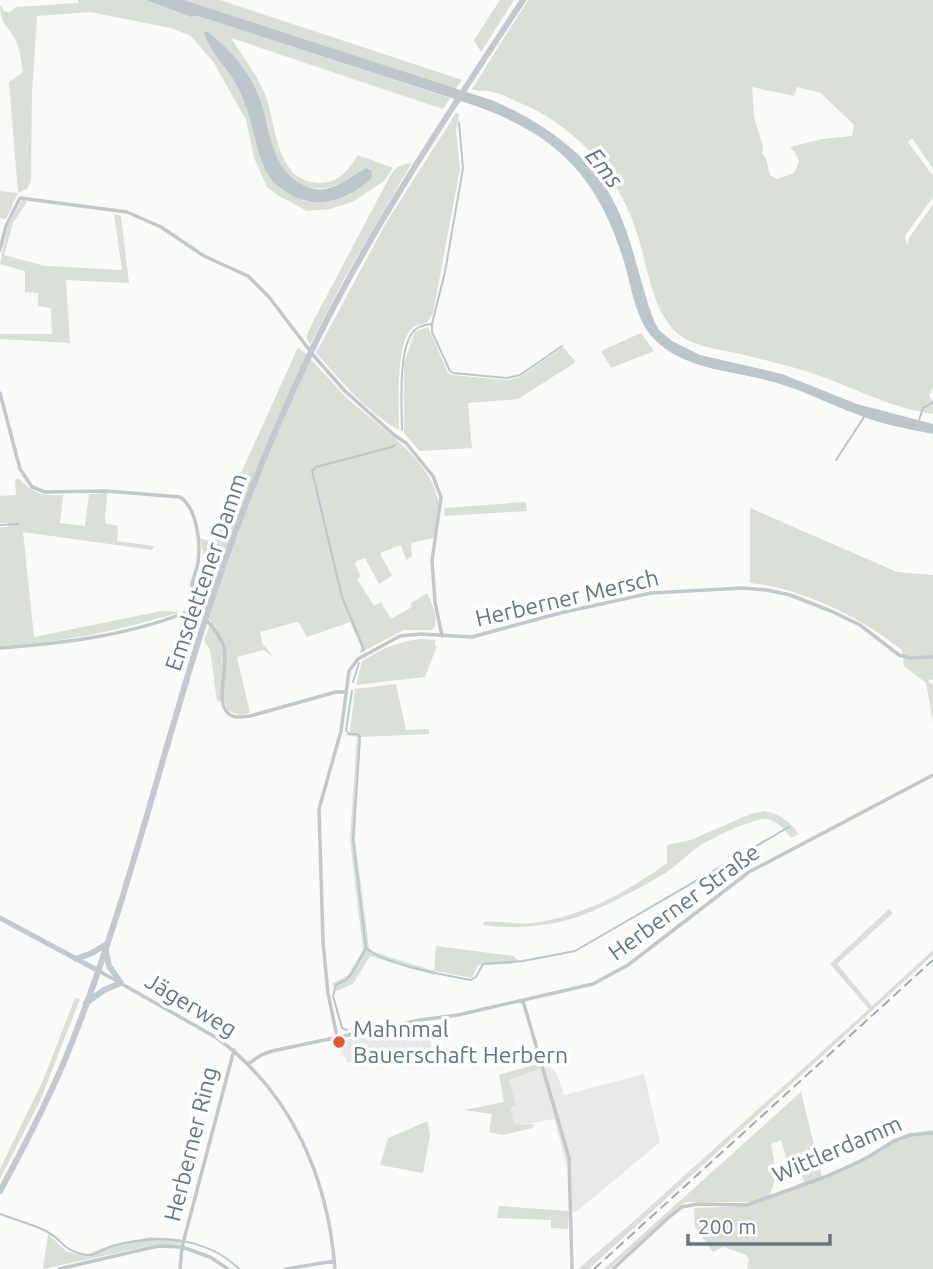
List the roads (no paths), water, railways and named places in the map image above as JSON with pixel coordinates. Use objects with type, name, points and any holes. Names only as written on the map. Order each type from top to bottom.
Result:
[{"type":"main road","name":"Emsdettener Damm","points":[[0,1191],[26,1143],[64,1061],[85,1004],[203,627],[235,532],[269,445],[307,361],[363,255],[409,177],[523,0]]},
{"type":"main road","points":[[76,959],[92,953],[106,943],[109,966],[121,983],[95,995],[85,1004]]},
{"type":"street","points":[[0,250],[6,226],[20,198],[127,212],[161,227],[204,256],[248,276],[269,297],[344,390],[406,443],[433,476],[441,497],[432,561],[435,602],[442,636]]},
{"type":"street","points":[[0,393],[20,469],[32,487],[45,492],[107,491],[180,497],[187,501],[195,521],[199,551],[192,593],[197,608],[215,628],[223,645],[226,658],[223,705],[232,716],[250,716],[335,692],[345,692]]},
{"type":"street","name":"Herberner Mersch","points":[[337,1037],[328,993],[319,809],[341,731],[349,671],[353,664],[382,645],[400,636],[472,637],[560,612],[651,593],[744,588],[790,596],[831,611],[860,625],[899,655],[911,658],[933,657]]},
{"type":"street","points":[[0,648],[70,642],[120,632],[197,608]]},
{"type":"street","name":"Herberner Straße","points":[[248,1064],[272,1051],[523,1001],[593,984],[628,965],[749,872],[933,775]]},
{"type":"street","points":[[0,918],[97,970]]},
{"type":"street","name":"Jägerweg","points":[[97,970],[203,1028],[234,1050],[282,1106],[306,1148],[323,1192],[335,1269]]},
{"type":"street","points":[[523,1001],[569,1158],[572,1269]]},
{"type":"street","name":"Herberner Ring","points":[[180,1269],[182,1247],[234,1050]]},
{"type":"street","name":"Wittlerdamm","points":[[613,1269],[682,1207],[698,1204],[747,1205],[844,1169],[894,1141],[910,1135],[933,1133]]},
{"type":"street","name":"Herberner Ring","points":[[58,1269],[158,1246],[182,1247],[211,1257],[228,1269]]},
{"type":"street","points":[[286,1269],[334,1261]]},
{"type":"waterway","points":[[459,123],[463,168],[445,272],[432,324],[432,332],[450,371],[507,378],[520,375],[562,346]]},
{"type":"waterway","points":[[402,430],[402,377],[406,348],[416,329],[432,324]]},
{"type":"waterway","points":[[918,423],[923,408],[933,402]]},
{"type":"waterway","points":[[836,460],[864,417]]},
{"type":"waterway","points":[[363,651],[342,597],[312,471],[316,467],[395,445]]},
{"type":"waterway","points":[[0,525],[18,524]]},
{"type":"waterway","points":[[353,682],[359,663]]},
{"type":"waterway","points":[[347,1030],[342,1028],[333,996],[336,985],[352,973],[366,948],[353,839],[360,737],[357,734],[349,734],[346,730],[352,691]]},
{"type":"waterway","points":[[366,948],[401,964],[471,980],[476,977],[483,964],[523,961],[575,951],[789,827]]},
{"type":"waterway","points":[[0,1214],[46,1231],[67,1248],[78,1253],[87,1255],[128,1242],[162,1239],[195,1244],[211,1250],[239,1269]]},
{"type":"railway","points":[[594,1269],[933,960]]},
{"type":"place","name":"Mahnmal Bauerschaft Herbern","points":[[339,1042]]},
{"type":"water label","name":"Ems","points":[[604,168]]}]
